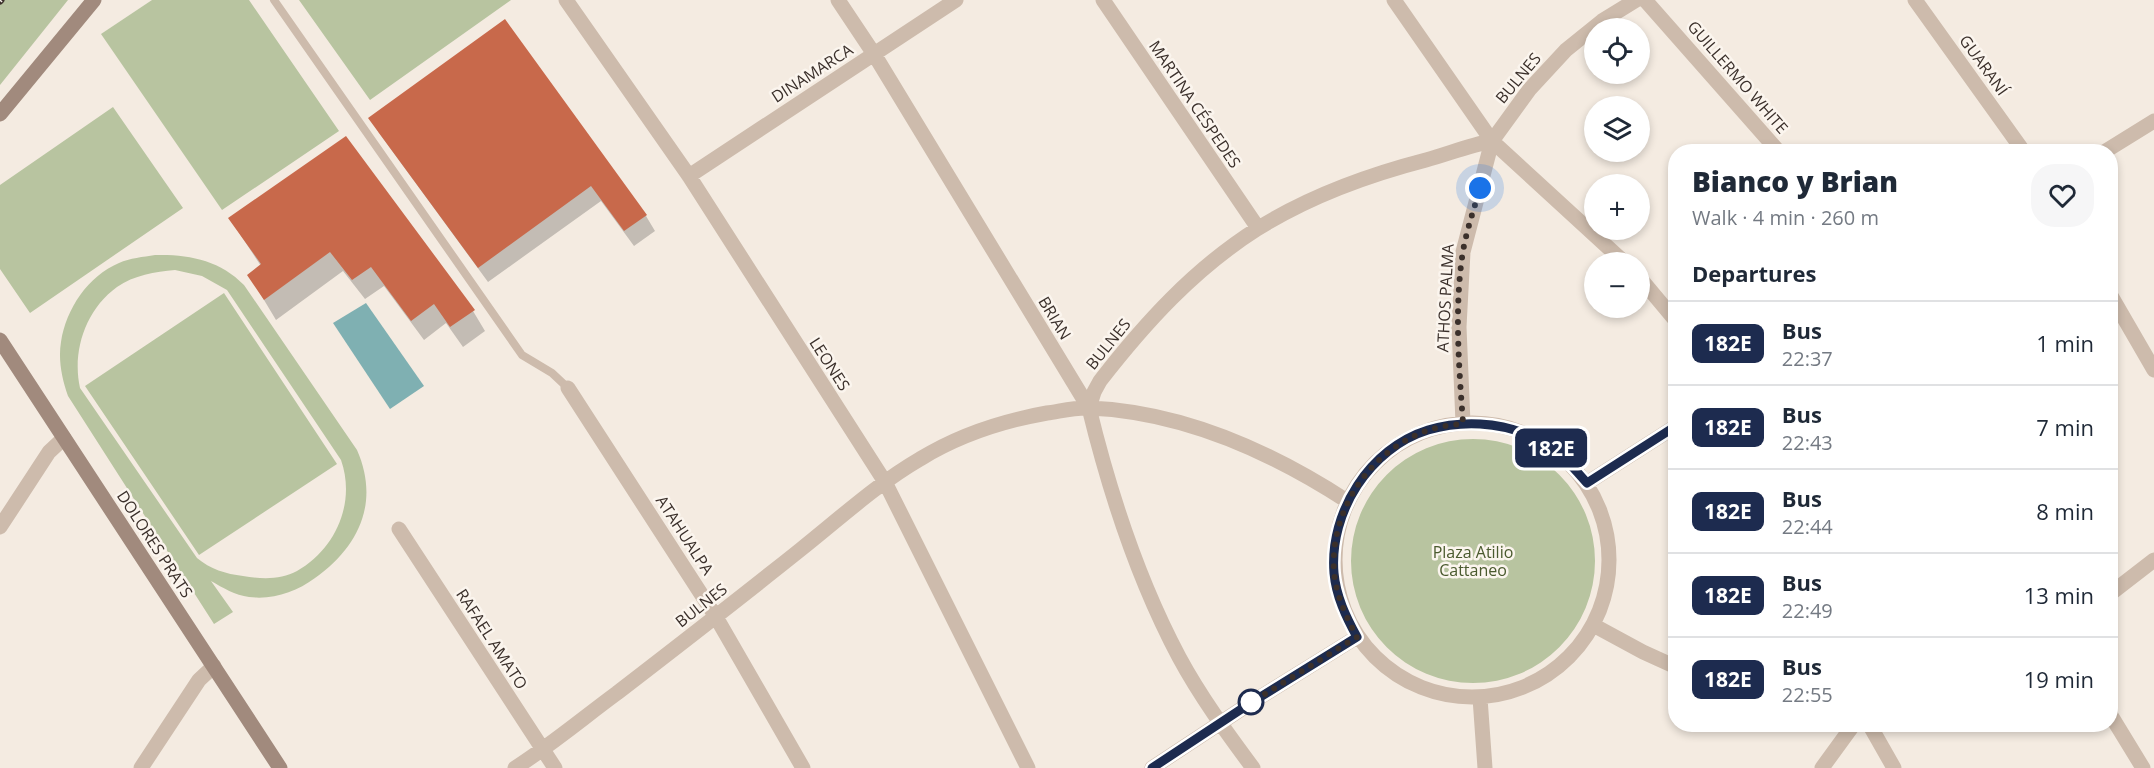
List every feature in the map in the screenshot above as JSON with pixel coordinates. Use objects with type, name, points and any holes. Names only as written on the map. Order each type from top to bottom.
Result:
[{"type":"street","points":[[0,114],[94,0]]},
{"type":"street","name":"LEONES","points":[[566,0],[688,176],[885,482],[1028,768]]},
{"type":"street","name":"BRIAN","points":[[838,0],[874,54],[1089,408],[1110,492],[1139,570],[1180,658],[1220,723],[1253,768]]},
{"type":"street","name":"DINAMARCA","points":[[688,176],[956,0]]},
{"type":"street","name":"MARTINA CÉSPEDES","points":[[1103,0],[1258,228]]},
{"type":"street","points":[[1394,0],[1492,141],[1613,252]]},
{"type":"street","name":"BULNES","points":[[515,768],[716,617],[885,482],[920,459],[956,440],[988,427],[1023,417],[1089,408],[1100,381],[1160,310],[1204,268],[1258,228],[1352,183],[1492,141],[1529,90],[1566,50],[1602,21],[1636,0]]},
{"type":"street","name":"GUILLERMO WHITE","points":[[1645,0],[1772,144]]},
{"type":"street","name":"GUARANÍ","points":[[1915,0],[2018,144]]},
{"type":"street","points":[[2117,144],[2154,121]]},
{"type":"street","name":"ATHOS PALMA","points":[[1463,423],[1459,327],[1463,252],[1492,141]]},
{"type":"street","points":[[1650,290],[1668,311]]},
{"type":"street","points":[[2118,308],[2154,370]]},
{"type":"street","name":"DOLORES PRATS","points":[[0,340],[280,768]]},
{"type":"street","name":"ATAHUALPA","points":[[567,388],[716,617],[803,768]]},
{"type":"street","points":[[1089,408],[1180,422],[1216,433],[1297,471],[1347,501]]},
{"type":"street","points":[[1463,423],[1499,425],[1533,436],[1563,456],[1587,483],[1604,516],[1611,553],[1608,590],[1595,626],[1565,663],[1525,688],[1480,698],[1433,693],[1392,673],[1357,637],[1342,608],[1334,573],[1336,536],[1347,501],[1367,471],[1394,447],[1427,430],[1463,423]]},
{"type":"street","points":[[1587,483],[1668,431]]},
{"type":"street","points":[[0,527],[49,452],[64,438]]},
{"type":"street","name":"RAFAEL AMATO","points":[[399,529],[555,768]]},
{"type":"street","points":[[2118,588],[2154,560]]},
{"type":"street","points":[[1595,626],[1668,663]]},
{"type":"street","points":[[1152,768],[1357,637]]},
{"type":"street","points":[[141,768],[199,681],[214,666]]},
{"type":"street","points":[[1480,698],[1485,768]]},
{"type":"street","points":[[2118,727],[2143,768]]},
{"type":"street","points":[[1822,768],[1848,732]]},
{"type":"street","points":[[1874,732],[1894,768]]},
{"type":"lane","points":[[274,0],[522,355],[552,373],[567,388]]},
{"type":"green space","points":[[0,0],[68,0],[0,85]]},
{"type":"green space","points":[[152,0],[249,0],[339,131],[222,210],[101,34]]},
{"type":"green space","points":[[299,0],[511,0],[370,100]]},
{"type":"green space","points":[[113,107],[183,208],[30,313],[0,269],[0,185]]},
{"type":"green space","points":[[155,255],[203,260],[235,276],[244,285],[357,450],[364,469],[366,488],[361,522],[354,538],[330,566],[300,587],[284,594],[267,597],[239,595],[211,581],[233,612],[214,624],[68,396],[61,369],[60,349],[64,330],[73,306],[88,285],[119,263]],"holes":[[[175,270],[202,276],[227,290],[341,460],[346,492],[339,523],[332,537],[311,562],[284,576],[264,578],[230,574],[213,568],[197,558],[80,388],[78,374],[80,346],[89,320],[106,296],[124,283],[152,273]]]},
{"type":"green space","points":[[224,293],[337,464],[199,555],[85,386]]},
{"type":"green space","name":"Plaza Atilio Cattaneo","points":[[1461,439],[1485,439],[1509,444],[1531,453],[1560,474],[1575,493],[1586,514],[1593,537],[1595,561],[1593,585],[1586,608],[1575,629],[1560,648],[1531,669],[1509,678],[1485,683],[1461,683],[1437,678],[1415,669],[1395,656],[1378,639],[1365,619],[1356,597],[1351,573],[1351,549],[1356,525],[1365,503],[1378,483],[1395,466],[1415,453],[1437,444]]},
{"type":"water","points":[[366,303],[424,386],[390,409],[333,323]]},
{"type":"building","points":[[505,19],[647,215],[624,231],[591,186],[478,268],[368,118]]},
{"type":"building","points":[[346,136],[475,310],[450,327],[434,304],[411,321],[371,267],[352,280],[330,252],[264,300],[247,275],[261,264],[228,218]]},
{"type":"bus line","name":"182E","points":[[1152,768],[1357,637],[1342,608],[1334,573],[1336,536],[1347,501],[1367,471],[1394,447],[1427,430],[1463,423],[1499,425],[1533,436],[1563,456],[1587,483],[1668,431]]},
{"type":"route","points":[[1251,702],[1249,704],[1357,637],[1342,608],[1334,573],[1336,536],[1347,501],[1367,471],[1394,447],[1427,430],[1463,423],[1459,327],[1461,274],[1468,228],[1480,188]]}]
